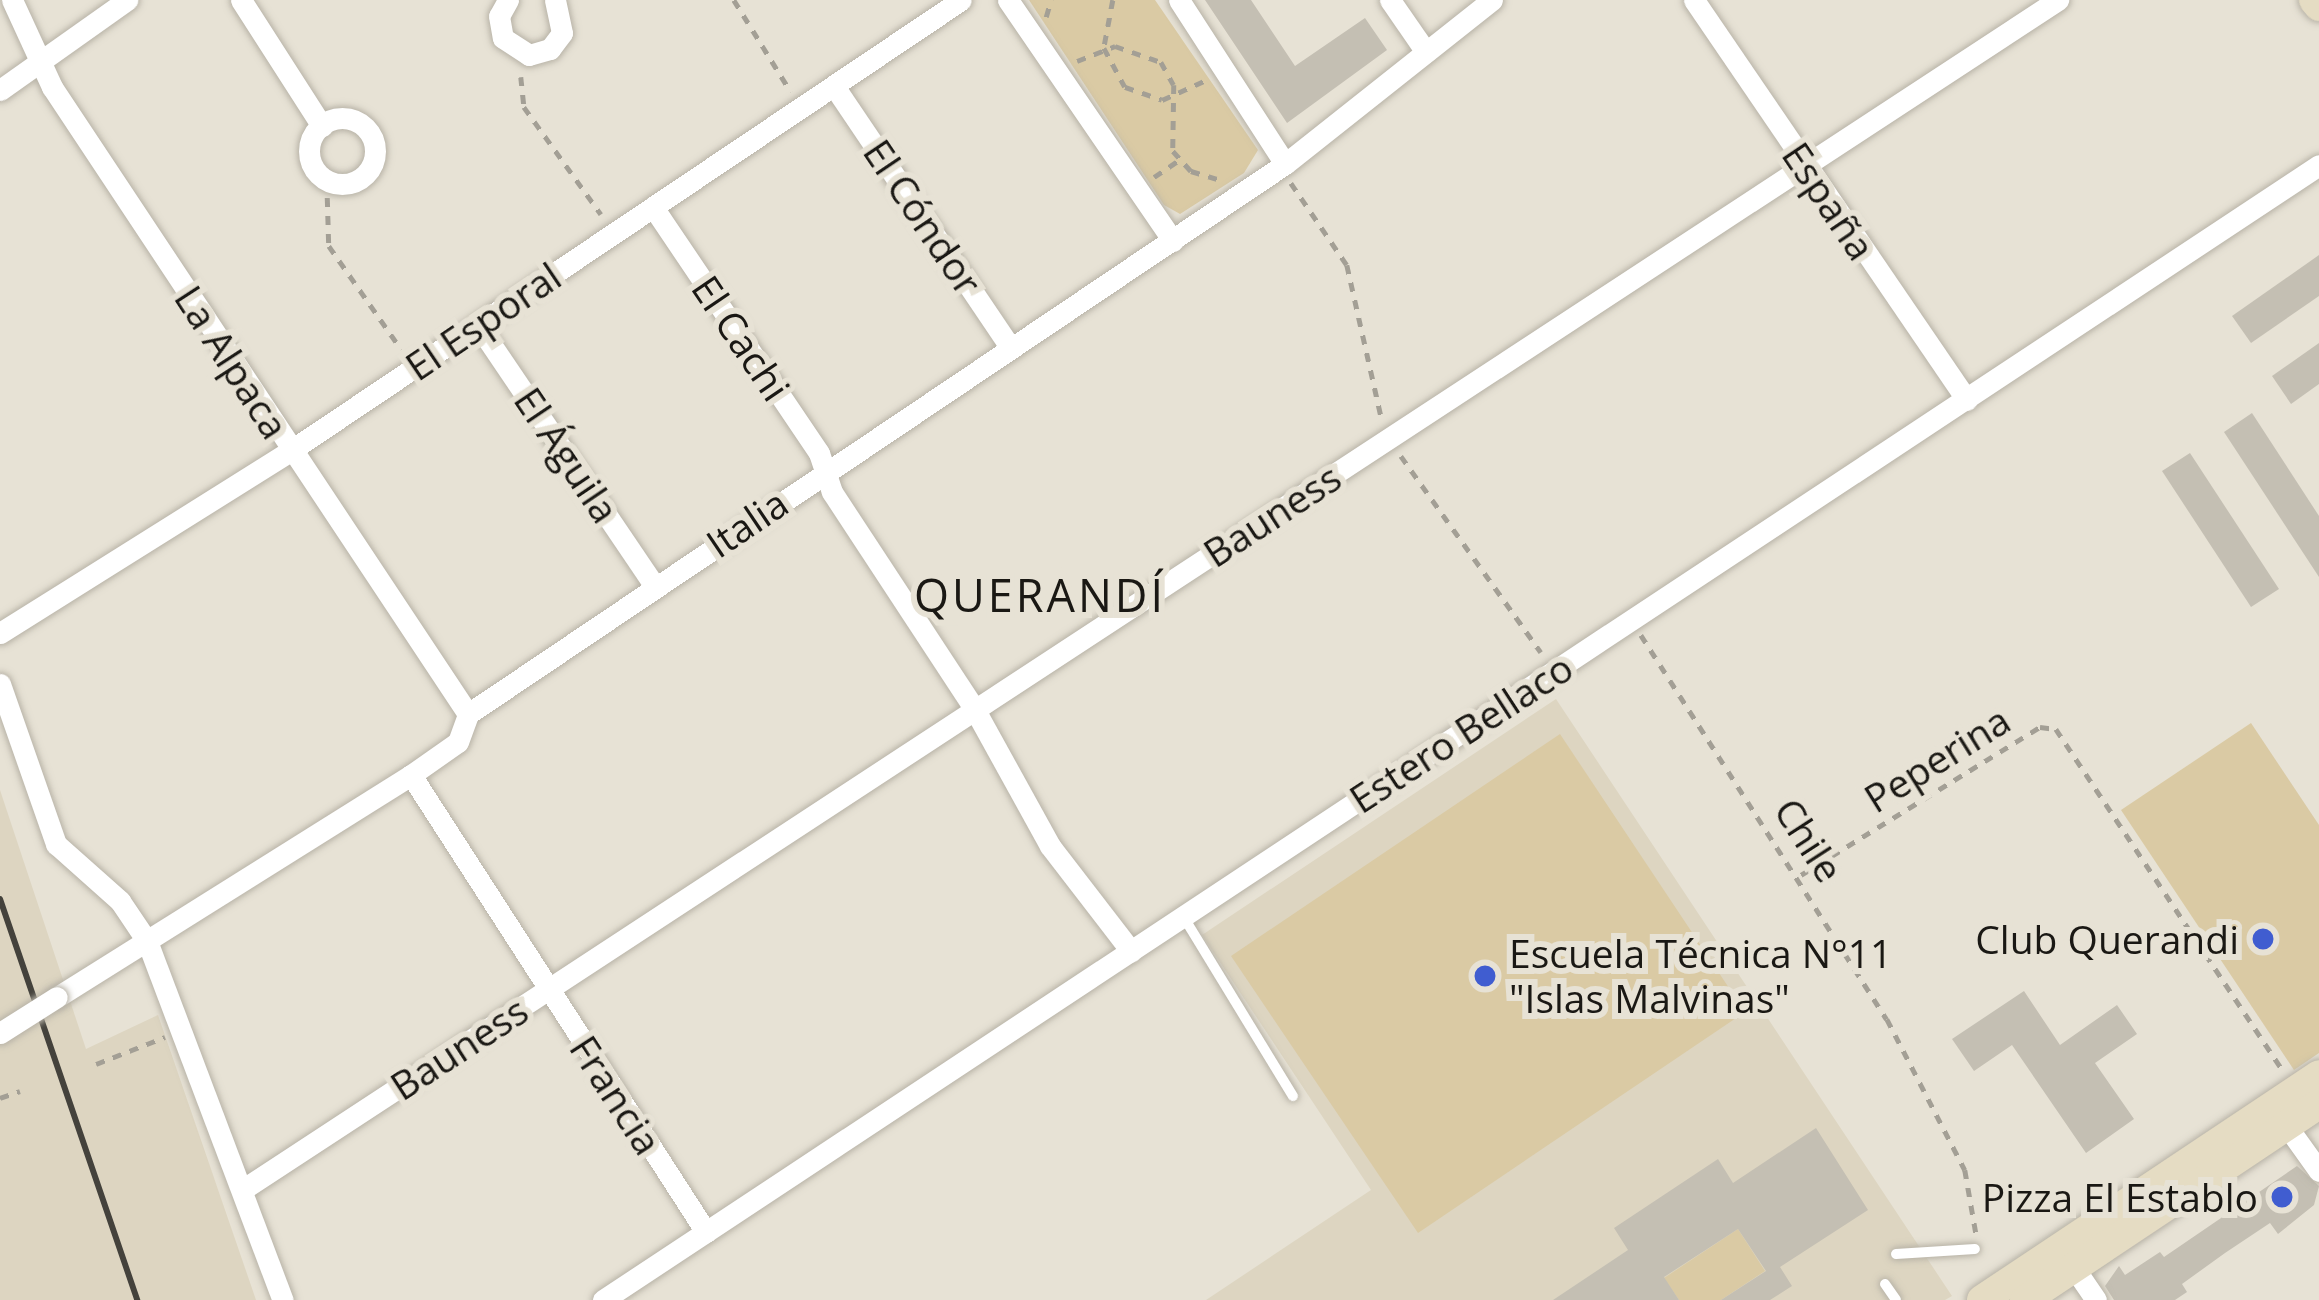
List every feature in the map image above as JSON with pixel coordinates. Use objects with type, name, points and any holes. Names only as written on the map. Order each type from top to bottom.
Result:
[{"type":"main road","points":[[1982,1300],[2067,1258],[2279,1116],[2319,1075]]},
{"type":"main road","points":[[2279,1116],[2319,1104]]},
{"type":"main road","points":[[2025,1300],[2067,1258]]},
{"type":"street","name":"La Alpaca","points":[[12,0],[40,62],[290,451],[468,714]]},
{"type":"street","points":[[0,90],[128,0]]},
{"type":"street","points":[[241,0],[322,125]]},
{"type":"street","points":[[508,0],[499,27],[519,53],[540,54],[557,42],[564,22],[555,0]]},
{"type":"street","name":"El Esporal","points":[[0,633],[290,451],[961,0]]},
{"type":"street","points":[[1008,0],[1173,241]]},
{"type":"street","points":[[1179,0],[1285,164]]},
{"type":"street","points":[[1390,0],[1426,52]]},
{"type":"street","name":"Italia","points":[[0,1033],[411,776],[458,742],[468,714],[1285,164],[1492,0]]},
{"type":"street","name":"España","points":[[1694,0],[1967,400]]},
{"type":"street","name":"Bauness","points":[[245,1188],[2059,0]]},
{"type":"street","name":"El Cóndor","points":[[834,86],[1011,348]]},
{"type":"street","points":[[352,119],[369,132],[375,153],[358,179],[327,180],[310,154],[322,125],[352,119]]},
{"type":"street","name":"Estero Bellaco","points":[[603,1300],[2319,165]]},
{"type":"street","name":"El Cachi","points":[[653,207],[975,710],[1051,845],[1131,950]]},
{"type":"street","name":"El Águila","points":[[478,325],[655,586]]},
{"type":"street","points":[[0,684],[56,844],[120,901],[147,941],[245,1188],[283,1300]]},
{"type":"street","name":"Francia","points":[[411,776],[706,1232]]},
{"type":"street","points":[[2279,1116],[2319,1171]]},
{"type":"street","points":[[2067,1258],[2096,1300]]},
{"type":"lane","points":[[1183,916],[1293,1096]]},
{"type":"lane","points":[[1897,1254],[1975,1249]]},
{"type":"lane","points":[[1885,1284],[1896,1300]]},
{"type":"path","points":[[734,0],[801,109]]},
{"type":"path","points":[[1113,0],[1104,47],[1125,87],[1176,98],[1223,66]]},
{"type":"path","points":[[1060,76],[1104,47],[1151,55],[1169,72],[1176,98],[1171,138],[1179,160],[1214,181],[1285,164]]},
{"type":"path","points":[[519,53],[524,107],[615,233]]},
{"type":"path","points":[[1136,188],[1179,160]]},
{"type":"path","points":[[327,180],[328,246],[414,368]]},
{"type":"path","name":"Chile","points":[[1631,620],[1801,875],[1958,1152],[1975,1206],[1975,1249]]},
{"type":"path","name":"Peperina","points":[[1801,875],[2040,727],[2056,729],[2286,1075]]},
{"type":"path","points":[[97,1064],[170,1035],[162,1016]]},
{"type":"path","points":[[0,1098],[20,1091]]},
{"type":"shaded area","points":[[1029,0],[1155,0],[1258,150],[1244,173],[1180,214],[1164,205]]},
{"type":"shaded area","name":"Escuela Técnica N°11 \"Islas Malvinas\"","points":[[1556,699],[1952,1296],[1945,1300],[1206,1300],[1371,1190],[1202,935]]},
{"type":"shaded area","name":"Club Querandi","points":[[2251,723],[2319,825],[2319,1053],[2294,1070],[2121,810]]},
{"type":"shaded area","points":[[1560,734],[1745,1012],[1418,1233],[1231,956]]},
{"type":"shaded area","points":[[0,790],[86,1049],[158,1015],[256,1300],[0,1300]]},
{"type":"shaded area","points":[[1738,1229],[1765,1271],[1721,1300],[1679,1300],[1664,1278]]},
{"type":"building","points":[[1205,0],[1251,0],[1295,66],[1365,18],[1387,50],[1287,123]]},
{"type":"building","points":[[2319,255],[2319,296],[2251,343],[2232,316]]},
{"type":"building","points":[[2319,343],[2319,384],[2291,404],[2272,376]]},
{"type":"building","points":[[2252,413],[2319,516],[2319,577],[2224,432]]},
{"type":"building","points":[[2190,453],[2279,589],[2251,607],[2162,471]]},
{"type":"building","points":[[2024,991],[2060,1045],[2117,1005],[2137,1034],[2095,1063],[2134,1119],[2086,1153],[2012,1045],[1974,1071],[1952,1039]]},
{"type":"building","points":[[1816,1128],[1868,1210],[1780,1267],[1792,1286],[1770,1300],[1721,1300],[1766,1271],[1738,1229],[1664,1277],[1679,1300],[1553,1300],[1628,1250],[1614,1228],[1718,1159],[1733,1183]]},
{"type":"building","points":[[2297,1166],[2319,1186],[2314,1205],[2278,1234],[2270,1223],[2182,1284],[2187,1292],[2175,1300],[2114,1300],[2105,1286],[2119,1266],[2125,1275],[2160,1252],[2164,1257]]},
{"type":"railway","points":[[0,899],[137,1300]]},
{"type":"place","name":"Club Querandi","points":[[2263,939]]},
{"type":"place","name":"Escuela Técnica N°11 \"Islas Malvinas\"","points":[[1485,976]]},
{"type":"place","name":"Pizza El Establo","points":[[2282,1197]]},
{"type":"district","name":"QUERANDÍ","points":[[1040,595]]}]
